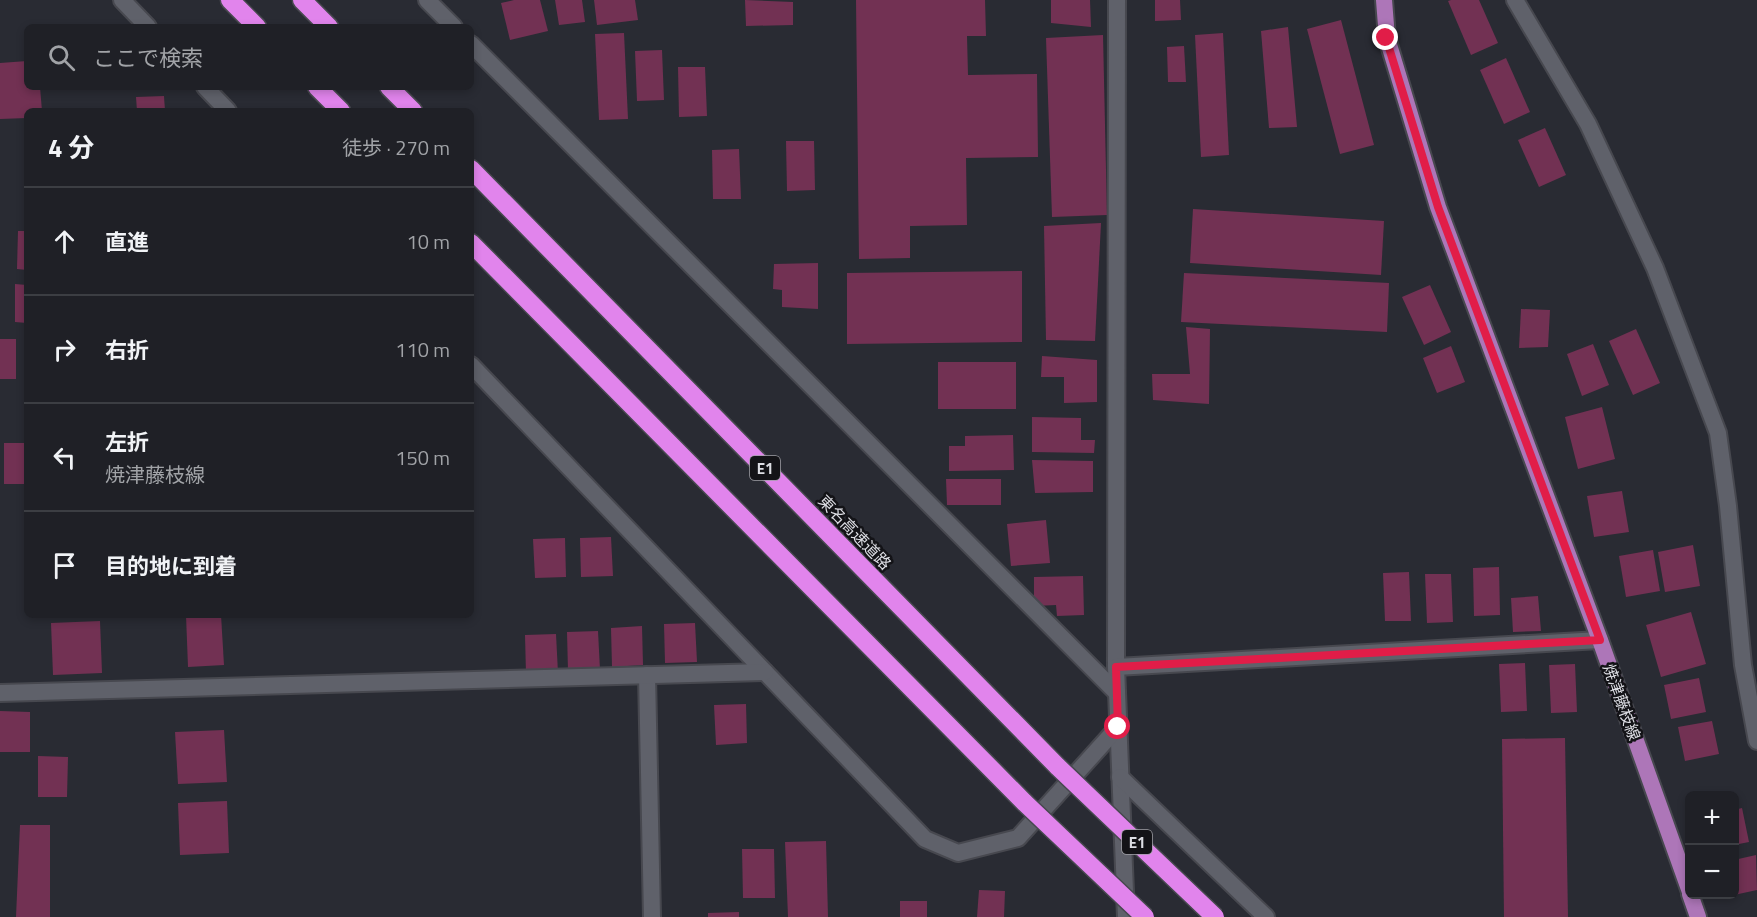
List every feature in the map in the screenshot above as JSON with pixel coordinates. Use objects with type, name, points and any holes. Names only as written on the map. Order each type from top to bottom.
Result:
[{"type":"highway","points":[[230,0],[254,24]]},
{"type":"highway","points":[[302,0],[326,24]]},
{"type":"highway","points":[[320,90],[338,108]]},
{"type":"highway","points":[[392,90],[410,108]]},
{"type":"highway","name":"東名高速道路","points":[[474,172],[1058,767],[1215,917]]},
{"type":"highway","points":[[474,246],[1025,802],[1146,917]]},
{"type":"main road","name":"焼津藤枝線","points":[[1384,0],[1386,38],[1438,207],[1600,640],[1685,879]]},
{"type":"main road","name":"焼津藤枝線","points":[[1692,899],[1698,917]]},
{"type":"street","points":[[122,0],[145,24]]},
{"type":"street","points":[[427,0],[451,24]]},
{"type":"street","points":[[1117,0],[1116,667],[1126,917]]},
{"type":"street","points":[[1515,0],[1593,134],[1655,268],[1718,433],[1728,506],[1743,665],[1757,741]]},
{"type":"street","points":[[474,47],[1117,693]]},
{"type":"street","points":[[209,90],[225,108]]},
{"type":"street","points":[[474,368],[925,839],[958,853],[1018,838],[1118,727]]},
{"type":"street","points":[[1116,667],[1600,640]]},
{"type":"street","points":[[0,693],[765,672]]},
{"type":"street","points":[[647,675],[652,917]]},
{"type":"street","points":[[1120,777],[1266,917]]},
{"type":"building","points":[[514,0],[540,0],[548,31],[510,40],[501,3]]},
{"type":"building","points":[[555,0],[582,0],[585,22],[559,25]]},
{"type":"building","points":[[594,0],[635,0],[638,20],[597,25]]},
{"type":"building","points":[[745,0],[793,2],[793,25],[746,26]]},
{"type":"building","points":[[856,0],[985,0],[986,36],[967,36],[968,75],[1037,74],[1038,157],[966,158],[967,225],[910,226],[910,258],[859,259]]},
{"type":"building","points":[[1051,0],[1090,0],[1091,27],[1051,23]]},
{"type":"building","points":[[1155,0],[1180,0],[1181,20],[1155,21]]},
{"type":"building","points":[[1479,0],[1498,43],[1471,55],[1448,1]]},
{"type":"building","points":[[1341,20],[1374,145],[1340,154],[1307,29]]},
{"type":"building","points":[[1288,27],[1297,127],[1269,128],[1261,31]]},
{"type":"building","points":[[624,33],[628,119],[599,120],[595,34]]},
{"type":"building","points":[[1223,33],[1229,155],[1201,157],[1195,35]]},
{"type":"building","points":[[1103,35],[1107,215],[1052,217],[1046,38]]},
{"type":"building","points":[[1184,46],[1186,82],[1168,82],[1167,47]]},
{"type":"building","points":[[662,50],[664,100],[637,101],[635,51]]},
{"type":"building","points":[[1506,58],[1530,112],[1504,124],[1480,70]]},
{"type":"building","points":[[24,61],[24,90],[40,90],[42,108],[24,108],[24,118],[0,119],[0,63]]},
{"type":"building","points":[[678,67],[705,67],[707,116],[679,117]]},
{"type":"building","points":[[164,96],[165,108],[137,108],[136,97]]},
{"type":"building","points":[[1545,128],[1566,175],[1539,187],[1518,140]]},
{"type":"building","points":[[786,141],[814,141],[815,190],[787,191]]},
{"type":"building","points":[[739,149],[741,199],[713,199],[712,150]]},
{"type":"building","points":[[1193,209],[1384,221],[1381,275],[1190,263]]},
{"type":"building","points":[[1101,223],[1095,341],[1046,340],[1044,226]]},
{"type":"building","points":[[18,231],[24,231],[24,270],[17,269]]},
{"type":"building","points":[[818,263],[818,309],[782,307],[782,290],[773,289],[774,264]]},
{"type":"building","points":[[1022,271],[1022,342],[847,344],[847,273]]},
{"type":"building","points":[[1184,273],[1389,283],[1387,332],[1181,322]]},
{"type":"building","points":[[15,284],[24,285],[24,323],[15,322]]},
{"type":"building","points":[[1430,285],[1451,332],[1424,345],[1402,297]]},
{"type":"building","points":[[1521,309],[1550,310],[1548,347],[1519,348]]},
{"type":"building","points":[[1186,327],[1210,329],[1209,404],[1153,400],[1152,374],[1190,374]]},
{"type":"building","points":[[1636,329],[1660,383],[1633,395],[1609,341]]},
{"type":"building","points":[[0,339],[16,339],[16,379],[0,379]]},
{"type":"building","points":[[1593,344],[1609,385],[1582,396],[1567,354]]},
{"type":"building","points":[[1451,346],[1465,382],[1437,393],[1423,358]]},
{"type":"building","points":[[1042,356],[1097,360],[1097,402],[1064,403],[1064,377],[1041,377]]},
{"type":"building","points":[[938,362],[1016,362],[1016,409],[938,409]]},
{"type":"building","points":[[1602,407],[1615,459],[1578,469],[1565,417]]},
{"type":"building","points":[[1032,417],[1081,418],[1081,440],[1095,440],[1094,453],[1032,452]]},
{"type":"building","points":[[1013,435],[1014,470],[949,471],[949,446],[965,446],[965,436]]},
{"type":"building","points":[[4,443],[24,443],[24,484],[4,484]]},
{"type":"building","points":[[1032,460],[1093,461],[1093,492],[1035,493]]},
{"type":"building","points":[[946,479],[1001,479],[1001,505],[947,505]]},
{"type":"building","points":[[1622,491],[1629,532],[1594,537],[1587,496]]},
{"type":"building","points":[[1046,520],[1050,563],[1011,566],[1007,524]]},
{"type":"building","points":[[611,537],[613,576],[581,577],[580,538]]},
{"type":"building","points":[[565,538],[566,577],[535,578],[533,539]]},
{"type":"building","points":[[1693,545],[1700,586],[1665,592],[1658,552]]},
{"type":"building","points":[[1653,550],[1660,591],[1626,597],[1619,556]]},
{"type":"building","points":[[1499,567],[1500,615],[1474,616],[1473,568]]},
{"type":"building","points":[[1409,572],[1411,621],[1385,621],[1383,573]]},
{"type":"building","points":[[1425,574],[1451,574],[1453,622],[1427,623]]},
{"type":"building","points":[[1083,576],[1084,615],[1057,616],[1056,605],[1034,606],[1034,577]]},
{"type":"building","points":[[1538,596],[1541,631],[1513,632],[1511,598]]},
{"type":"building","points":[[1691,612],[1706,664],[1661,677],[1646,625]]},
{"type":"building","points":[[186,618],[221,618],[224,665],[188,667]]},
{"type":"building","points":[[100,621],[102,673],[53,675],[51,623]]},
{"type":"building","points":[[695,623],[697,662],[665,663],[664,624]]},
{"type":"building","points":[[642,626],[643,665],[612,667],[611,628]]},
{"type":"building","points":[[598,631],[600,670],[568,671],[567,632]]},
{"type":"building","points":[[556,634],[558,673],[526,674],[525,635]]},
{"type":"building","points":[[1525,663],[1527,711],[1501,712],[1499,664]]},
{"type":"building","points":[[1575,664],[1577,712],[1551,713],[1549,665]]},
{"type":"building","points":[[1699,678],[1706,712],[1671,719],[1664,685]]},
{"type":"building","points":[[746,704],[747,743],[716,745],[714,705]]},
{"type":"building","points":[[0,711],[30,712],[30,752],[0,752]]},
{"type":"building","points":[[1712,721],[1719,754],[1685,761],[1678,727]]},
{"type":"building","points":[[224,730],[227,782],[178,784],[175,732]]},
{"type":"building","points":[[1565,738],[1568,917],[1504,917],[1502,739]]},
{"type":"building","points":[[38,756],[68,757],[67,797],[38,797]]},
{"type":"building","points":[[227,801],[229,853],[180,855],[178,803]]},
{"type":"building","points":[[1742,808],[1749,842],[1739,844],[1739,809]]},
{"type":"building","points":[[20,825],[50,825],[50,917],[16,917]]},
{"type":"building","points":[[826,841],[828,917],[788,917],[785,842]]},
{"type":"building","points":[[742,849],[774,849],[775,898],[743,898]]},
{"type":"building","points":[[1756,855],[1757,890],[1739,894],[1739,859]]},
{"type":"building","points":[[979,890],[1005,891],[1004,917],[977,917]]},
{"type":"building","points":[[900,901],[927,901],[927,917],[900,917]]},
{"type":"building","points":[[739,912],[739,917],[708,917],[708,913]]},
{"type":"route","points":[[1118,727],[1116,667],[1600,640],[1438,207],[1386,38]]}]
